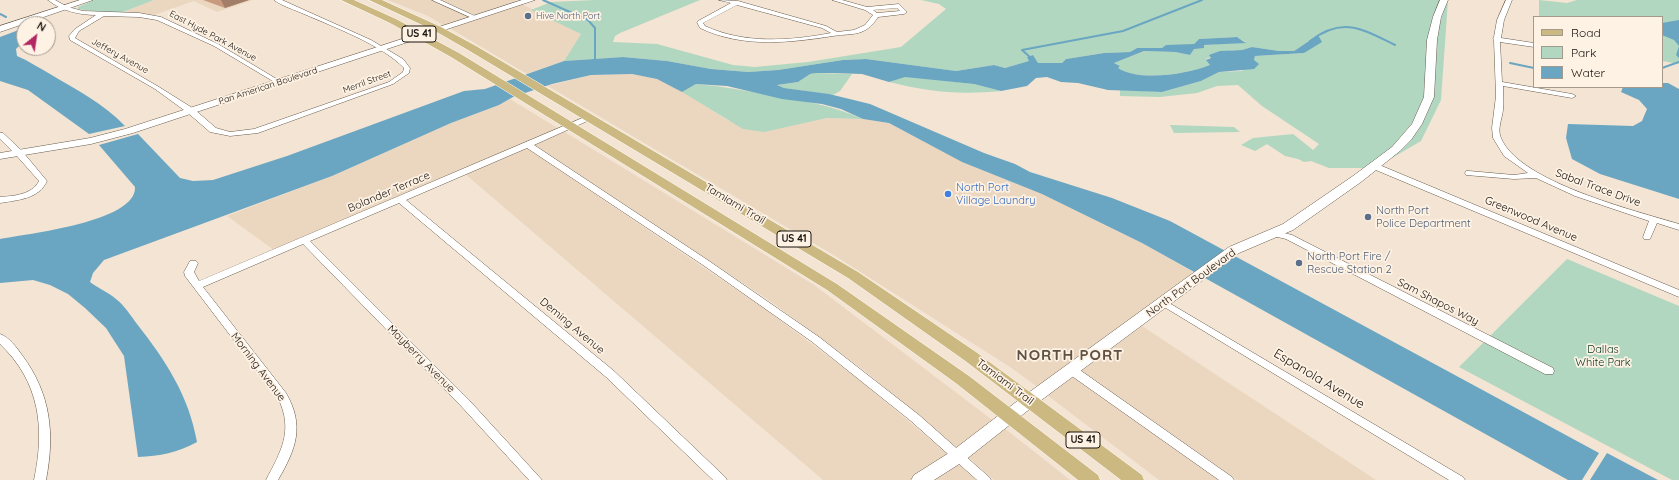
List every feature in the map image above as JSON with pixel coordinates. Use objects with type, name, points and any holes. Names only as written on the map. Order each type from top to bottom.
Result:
[{"type":"main road","name":"Tamiami Trail","points":[[346,0],[421,35],[572,125],[832,287],[917,346],[1091,480]]},
{"type":"main road","name":"Tamiami Trail","points":[[374,0],[438,29],[853,275],[934,330],[1030,400],[1135,480]]},
{"type":"street","name":"East Hyde Park Avenue","points":[[51,0],[78,12],[101,15],[139,15],[163,20],[233,55],[278,82]]},
{"type":"street","points":[[64,7],[82,0]]},
{"type":"street","points":[[0,28],[89,0]]},
{"type":"street","name":"Merril Street","points":[[191,111],[218,132],[230,134],[255,131],[391,83],[404,76],[408,70],[406,65],[381,49],[329,22],[277,0]]},
{"type":"street","points":[[436,0],[474,17]]},
{"type":"street","name":"Pan American Boulevard","points":[[0,156],[103,138],[191,111],[474,17],[530,0]]},
{"type":"street","points":[[722,0],[824,27],[834,32],[834,34]]},
{"type":"street","points":[[748,0],[705,19],[700,22],[702,27],[724,37],[750,40],[820,37],[858,32],[869,27],[876,15]]},
{"type":"street","points":[[835,0],[867,9],[876,15],[904,12],[900,6],[867,9]]},
{"type":"street","name":"North Port Boulevard","points":[[920,480],[958,456],[1030,400],[1073,371],[1164,303],[1196,277],[1234,250],[1302,218],[1374,166],[1407,138],[1417,124],[1424,109],[1431,85],[1432,40],[1434,28],[1444,0]]},
{"type":"street","name":"Sabal Trace Drive","points":[[1509,0],[1501,16],[1496,39],[1500,102],[1496,127],[1497,137],[1508,153],[1537,175],[1585,197],[1679,227]]},
{"type":"street","name":"Jeffery Avenue","points":[[101,15],[77,30],[72,36],[72,39],[142,78],[191,111]]},
{"type":"street","points":[[1496,39],[1533,45]]},
{"type":"street","points":[[1499,83],[1572,96]]},
{"type":"street","name":"Bolander Terrace","points":[[196,286],[590,118]]},
{"type":"street","points":[[0,135],[41,177],[43,182],[39,188],[30,193],[0,200]]},
{"type":"street","points":[[527,144],[769,306],[861,374],[985,480]]},
{"type":"street","name":"Greenwood Avenue","points":[[1374,166],[1679,294]]},
{"type":"street","points":[[1469,174],[1522,177],[1537,175]]},
{"type":"street","name":"Deming Avenue","points":[[400,199],[610,374],[721,480]]},
{"type":"street","points":[[1647,237],[1654,219]]},
{"type":"street","name":"Sam Shapos Way","points":[[1272,233],[1289,237],[1548,371]]},
{"type":"street","name":"Mayberry Avenue","points":[[304,240],[460,398],[536,480]]},
{"type":"street","name":"Morning Avenue","points":[[193,263],[189,272],[196,286],[282,396],[290,412],[292,432],[290,443],[282,463],[272,480]]},
{"type":"street","name":"Espanola Avenue","points":[[1164,303],[1459,480]]},
{"type":"street","points":[[0,338],[26,366],[39,394],[44,411],[46,444],[40,480]]},
{"type":"street","points":[[1073,371],[1228,480]]},
{"type":"shaded area","points":[[154,0],[253,0],[217,12],[194,1],[154,15],[123,12]]},
{"type":"shaded area","points":[[388,0],[430,0],[469,17],[445,26],[428,16]]},
{"type":"shaded area","points":[[441,0],[515,0],[519,2],[475,15]]},
{"type":"shaded area","points":[[522,4],[581,34],[564,61],[527,74],[448,27]]},
{"type":"shaded area","points":[[632,74],[657,79],[676,88],[729,121],[804,123],[827,118],[863,119],[889,123],[962,162],[1042,194],[1142,243],[1193,272],[1160,300],[1039,388],[1010,367],[837,257],[548,86],[591,75]]},
{"type":"shaded area","points":[[510,99],[559,129],[274,250],[227,216],[332,176],[451,123],[499,105]]},
{"type":"shaded area","points":[[563,131],[814,285],[995,422],[958,449],[865,371],[773,303],[533,144]]},
{"type":"shaded area","points":[[525,147],[765,309],[857,378],[949,455],[910,480],[823,480],[464,173]]},
{"type":"shaded area","points":[[1142,326],[1376,480],[1237,480],[1081,371]]},
{"type":"shaded area","points":[[1073,377],[1219,480],[1159,480],[1047,395]]},
{"type":"shaded area","points":[[1004,428],[1070,480],[994,480],[967,456]]},
{"type":"shaded area","points":[[957,463],[976,480],[931,480]]},
{"type":"green space","points":[[94,0],[154,0],[123,12],[106,13],[78,9],[78,7]]},
{"type":"green space","points":[[595,0],[700,0],[620,33],[615,36],[613,42],[657,44],[733,65],[755,67],[808,62],[901,47],[946,9],[939,4],[921,0],[1440,0],[1433,16],[1425,96],[1413,122],[1392,147],[1365,168],[1329,168],[1311,161],[1304,162],[1285,156],[1267,144],[1255,151],[1241,145],[1253,138],[1293,134],[1313,150],[1319,144],[1262,106],[1238,85],[1217,86],[1197,93],[1160,97],[1120,96],[1120,90],[1162,92],[1201,81],[1219,72],[1242,71],[1254,60],[1255,56],[1304,53],[1318,35],[1294,51],[1279,51],[1252,47],[1242,50],[1232,50],[1206,59],[1211,65],[1177,74],[1150,76],[1126,72],[1117,68],[1120,66],[1114,63],[1144,51],[1175,52],[1190,55],[1194,48],[1204,48],[1204,45],[1246,42],[1237,37],[1199,39],[1194,44],[1162,48],[1137,48],[1130,52],[1104,53],[1066,59],[1062,63],[1038,63],[1033,55],[1027,57],[1030,61],[1005,68],[994,65],[956,71],[866,59],[843,60],[778,70],[748,72],[711,69],[667,61],[623,57],[564,61],[581,34],[531,10],[551,2]]},
{"type":"green space","points":[[1448,0],[1441,100],[1421,141],[1385,162],[1413,136],[1421,125],[1430,106],[1437,38],[1441,18]]},
{"type":"green space","points":[[1539,0],[1567,3],[1577,0],[1679,0],[1679,64],[1663,61],[1663,16],[1539,16]]},
{"type":"green space","points":[[809,74],[852,74],[840,91],[833,95],[784,88],[777,85],[798,82]]},
{"type":"green space","points":[[905,76],[974,84],[1001,91],[971,93],[944,92],[889,82]]},
{"type":"green space","points":[[696,84],[735,89],[808,102],[830,107],[863,119],[827,118],[764,132],[743,129],[682,92]]},
{"type":"green space","points":[[1170,125],[1234,127],[1240,132],[1174,133]]},
{"type":"green space","name":"Dallas White Park","points":[[1567,259],[1679,306],[1679,480],[1672,480],[1459,367]]},
{"type":"water","points":[[1679,20],[1679,46],[1674,40],[1663,35],[1663,23]]},
{"type":"water","points":[[16,31],[16,56],[26,60],[89,97],[108,110],[125,126],[89,134],[28,90],[0,81],[0,37]]},
{"type":"water","points":[[1318,35],[1322,42],[1304,53],[1255,56],[1254,60],[1259,64],[1254,69],[1219,72],[1201,81],[1162,92],[1108,90],[1078,83],[1061,82],[1047,77],[1036,78],[1027,86],[1001,91],[974,84],[905,77],[889,82],[862,74],[833,73],[810,74],[798,82],[777,85],[784,88],[829,94],[870,104],[984,153],[1015,164],[1030,172],[1112,198],[1170,221],[1599,453],[1582,480],[1568,480],[1142,243],[1042,194],[962,162],[889,123],[863,119],[841,109],[822,104],[782,99],[727,86],[696,84],[682,92],[657,79],[632,74],[591,75],[552,84],[513,97],[499,105],[451,123],[332,176],[104,260],[93,273],[90,282],[119,301],[148,338],[167,365],[188,409],[197,442],[175,451],[161,455],[138,457],[124,356],[106,328],[68,294],[50,285],[33,280],[0,283],[0,239],[55,230],[100,218],[118,209],[131,199],[135,187],[99,145],[138,134],[180,178],[193,181],[213,180],[287,156],[464,91],[485,89],[564,61],[623,57],[667,61],[711,69],[748,72],[778,70],[843,60],[866,59],[956,71],[994,65],[1005,68],[1029,61],[1027,57],[1033,55],[1038,63],[1062,63],[1066,59],[1104,53],[1130,52],[1137,48],[1162,48],[1166,45],[1194,44],[1199,39],[1237,37],[1246,43],[1204,45],[1204,48],[1194,49],[1190,55],[1175,52],[1144,51],[1114,63],[1120,66],[1118,68],[1127,72],[1151,76],[1177,74],[1210,65],[1206,60],[1211,58],[1209,55],[1220,51],[1242,50],[1252,47],[1279,51],[1294,51]]},
{"type":"water","points":[[1679,46],[1679,58],[1676,55]]},
{"type":"water","points":[[1663,83],[1668,83],[1679,89],[1679,199],[1600,174],[1572,159],[1566,138],[1568,124],[1633,126],[1642,121],[1647,109],[1639,100],[1621,92],[1623,88],[1663,88]]},
{"type":"water","points":[[1607,453],[1658,480],[1590,480]]},
{"type":"waterway","points":[[543,0],[588,20],[595,28],[595,61]]},
{"type":"waterway","points":[[1031,58],[1022,50],[1123,31],[1202,0]]},
{"type":"waterway","points":[[0,14],[6,17]]},
{"type":"waterway","points":[[1310,41],[1322,33],[1343,27],[1362,30],[1395,45]]},
{"type":"waterway","points":[[1663,68],[1679,62]]},
{"type":"waterway","points":[[1510,63],[1533,68]]},
{"type":"place","name":"Hive North Port","points":[[528,16]]},
{"type":"place","name":"North Port Village Laundry","points":[[948,194]]},
{"type":"place","name":"North Port Police Department","points":[[1368,217]]},
{"type":"place","name":"North Port Fire / Rescue Station 2","points":[[1299,263]]},
{"type":"district","name":"NORTH PORT","points":[[1070,355]]}]
